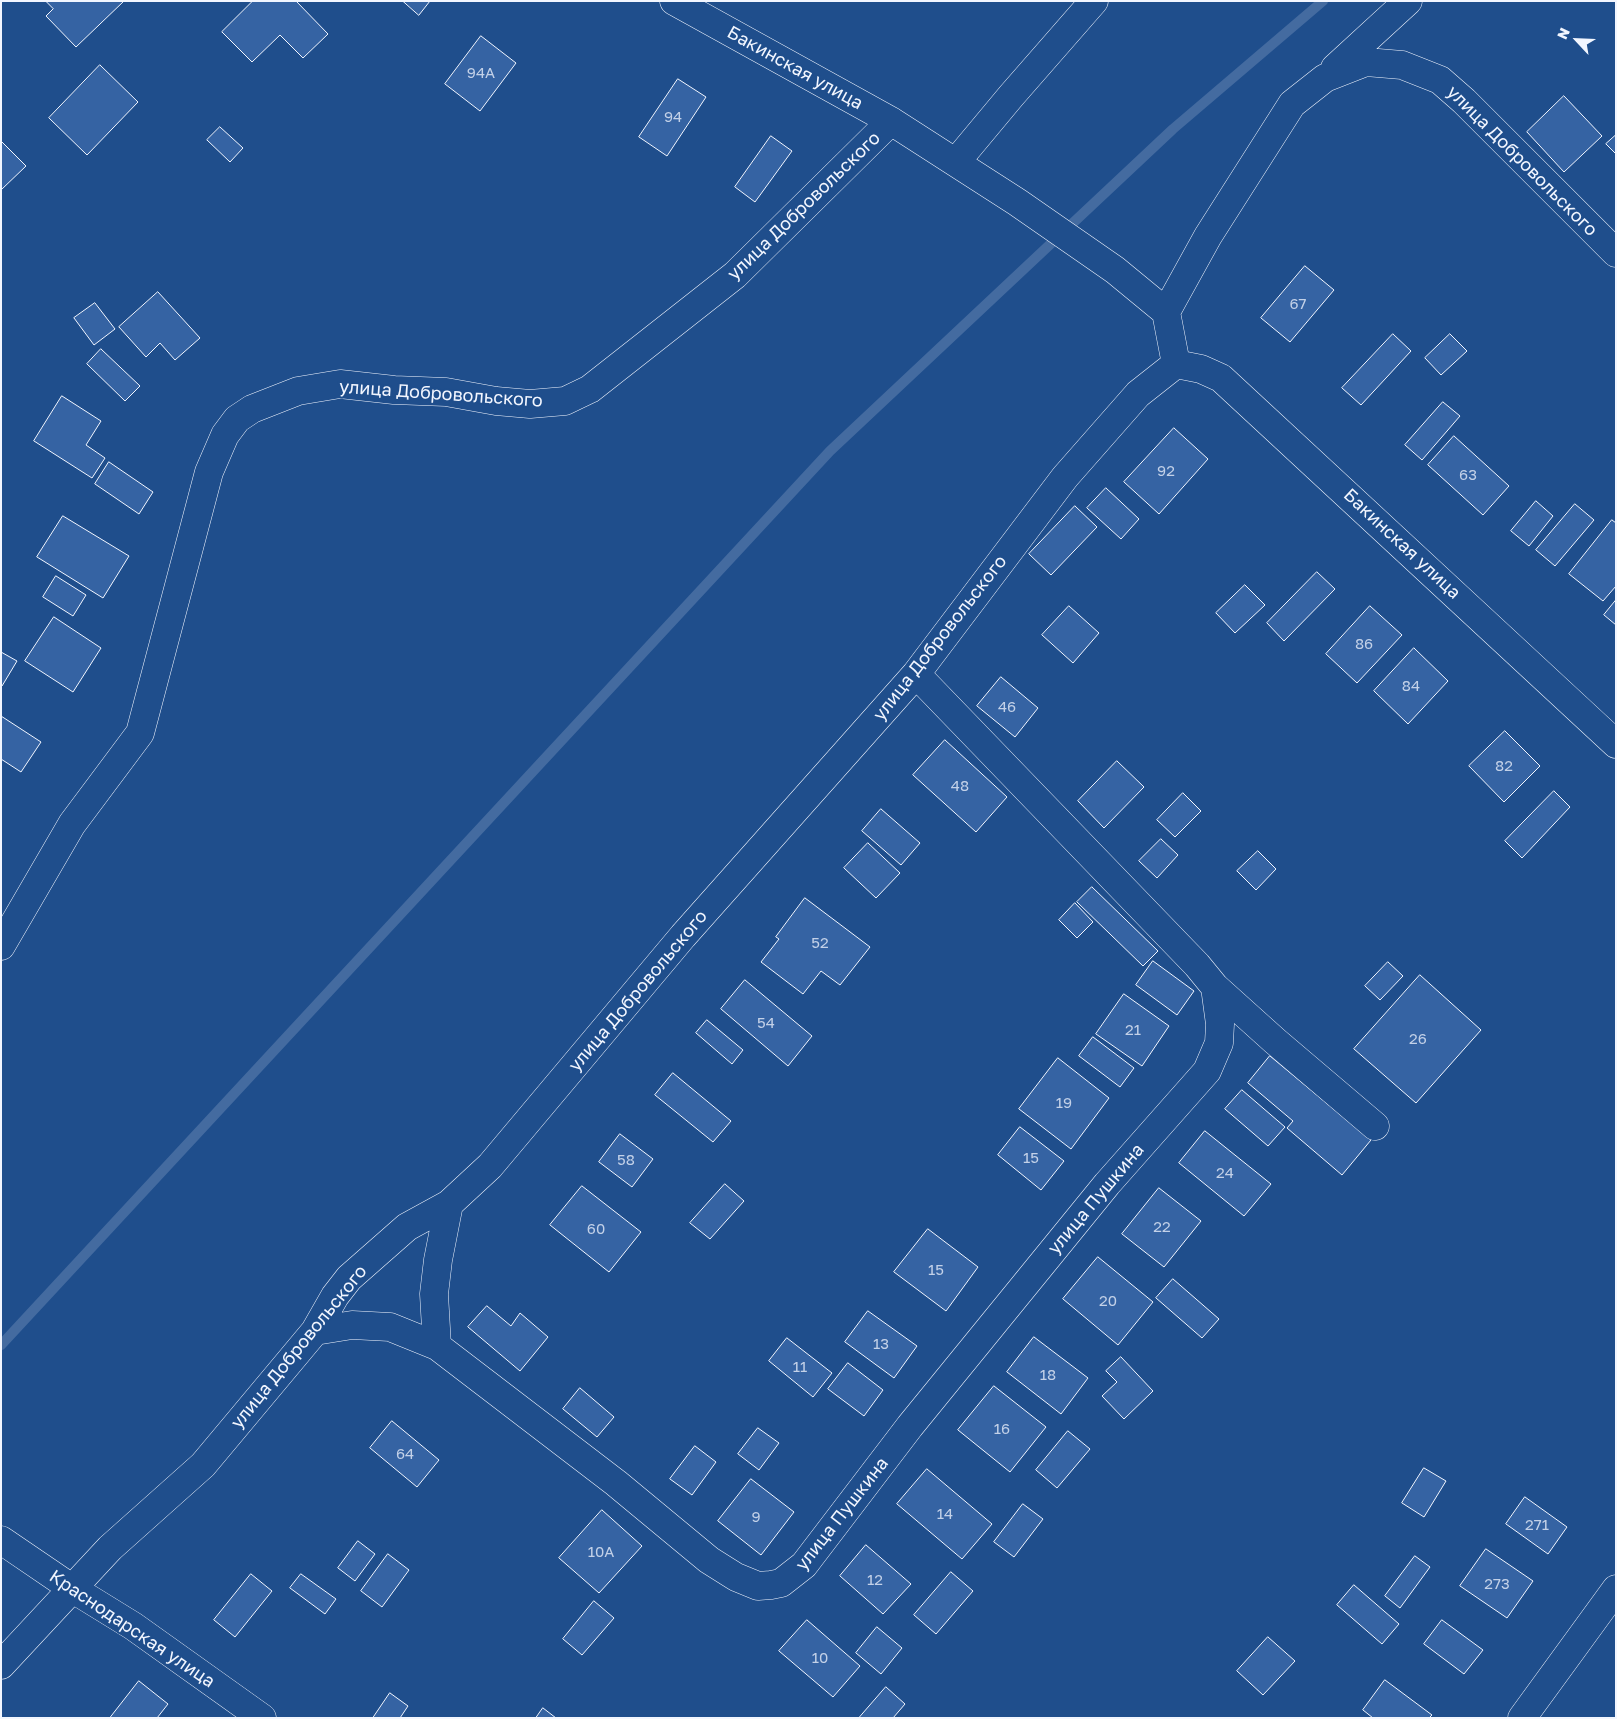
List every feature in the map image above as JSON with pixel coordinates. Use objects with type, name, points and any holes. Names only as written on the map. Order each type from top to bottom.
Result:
[{"type":"street","name":"Бакинская улица","points":[[674,1],[891,121],[956,162],[1115,270],[1166,312]]},
{"type":"street","points":[[956,162],[1094,1]]},
{"type":"street","points":[[1325,78],[1408,1]]},
{"type":"street","name":"улица Добровольского","points":[[1166,312],[1208,236],[1292,104],[1325,78],[1366,62],[1402,65],[1440,80],[1464,100],[1616,253]]},
{"type":"street","name":"улица Добровольского","points":[[1,946],[72,824],[140,732],[209,472],[225,435],[236,419],[252,409],[298,391],[340,384],[394,390],[446,392],[496,401],[530,404],[565,401],[590,389],[734,275],[891,121]]},
{"type":"street","points":[[1166,312],[1176,364]]},
{"type":"street","name":"Бакинская улица","points":[[1176,364],[1201,369],[1221,378],[1616,744]]},
{"type":"street","name":"улица Добровольского","points":[[73,1589],[110,1548],[203,1465],[315,1331],[335,1296],[356,1272],[407,1227],[448,1204],[490,1166],[683,936],[916,674],[1065,477],[1138,394],[1176,364]]},
{"type":"street","points":[[916,674],[1198,965],[1215,987],[1375,1126]]},
{"type":"street","name":"улица Пушкина","points":[[315,1331],[352,1325],[390,1328],[437,1346],[616,1483],[709,1560],[736,1577],[758,1586],[781,1583],[804,1566],[910,1426],[1094,1199],[1207,1071],[1219,1043],[1220,1024],[1215,987]]},
{"type":"street","points":[[437,1346],[434,1294],[448,1204]]},
{"type":"street","name":"Краснодарская улица","points":[[1,1540],[73,1589],[133,1626],[262,1718]]},
{"type":"street","points":[[1,1665],[73,1589]]},
{"type":"street","points":[[1522,1718],[1616,1589]]},
{"type":"building","points":[[46,1],[124,1],[76,47],[46,16],[53,9]]},
{"type":"building","points":[[253,1],[296,1],[328,34],[303,58],[280,35],[252,62],[222,32]]},
{"type":"building","points":[[403,1],[430,1],[419,15]]},
{"type":"building","points":[[481,36],[516,63],[480,111],[445,84]]},
{"type":"building","points":[[100,65],[138,102],[87,155],[49,118]]},
{"type":"building","points":[[678,79],[706,97],[667,156],[639,137]]},
{"type":"building","points":[[1564,96],[1602,136],[1564,172],[1527,132]]},
{"type":"building","points":[[220,127],[243,148],[230,162],[207,140]]},
{"type":"building","points":[[1616,135],[1616,154],[1606,144]]},
{"type":"building","points":[[771,136],[792,151],[755,202],[735,187]]},
{"type":"building","points":[[1,141],[26,166],[1,190]]},
{"type":"building","points":[[1305,266],[1334,290],[1290,342],[1261,318]]},
{"type":"building","points":[[158,292],[200,338],[175,360],[160,343],[146,357],[119,327]]},
{"type":"building","points":[[95,303],[115,329],[94,345],[74,318]]},
{"type":"building","points":[[1393,334],[1411,351],[1361,405],[1342,388]]},
{"type":"building","points":[[1450,334],[1467,351],[1441,375],[1425,358]]},
{"type":"building","points":[[101,349],[140,386],[125,401],[87,364]]},
{"type":"building","points":[[62,396],[101,421],[86,445],[105,458],[92,478],[34,441]]},
{"type":"building","points":[[1443,402],[1460,416],[1422,460],[1405,445]]},
{"type":"building","points":[[1174,428],[1208,459],[1159,514],[1124,482]]},
{"type":"building","points":[[1454,436],[1509,486],[1483,515],[1428,465]]},
{"type":"building","points":[[109,462],[153,492],[139,514],[95,484]]},
{"type":"building","points":[[1106,488],[1139,519],[1121,539],[1087,508]]},
{"type":"building","points":[[1536,501],[1553,516],[1529,546],[1511,531]]},
{"type":"building","points":[[1575,504],[1594,520],[1555,566],[1536,550]]},
{"type":"building","points":[[1075,506],[1097,527],[1051,575],[1029,554]]},
{"type":"building","points":[[63,516],[129,556],[103,598],[37,557]]},
{"type":"building","points":[[1612,520],[1616,523],[1616,586],[1603,601],[1569,574]]},
{"type":"building","points":[[1317,572],[1335,589],[1284,641],[1267,623]]},
{"type":"building","points":[[56,576],[86,595],[73,616],[43,597]]},
{"type":"building","points":[[1245,585],[1265,605],[1235,633],[1216,613]]},
{"type":"building","points":[[1616,600],[1616,625],[1604,615]]},
{"type":"building","points":[[1069,606],[1099,633],[1073,663],[1042,635]]},
{"type":"building","points":[[1370,606],[1402,635],[1357,683],[1326,654]]},
{"type":"building","points":[[54,617],[101,648],[73,692],[25,661]]},
{"type":"building","points":[[1414,648],[1448,681],[1408,724],[1374,691]]},
{"type":"building","points":[[1,652],[17,661],[2,686],[1,685]]},
{"type":"building","points":[[1001,677],[1038,708],[1015,737],[977,706]]},
{"type":"building","points":[[1,716],[41,742],[21,772],[1,759]]},
{"type":"building","points":[[1505,731],[1540,766],[1504,802],[1469,766]]},
{"type":"building","points":[[945,740],[1007,797],[976,832],[913,775]]},
{"type":"building","points":[[1117,761],[1144,787],[1104,828],[1078,801]]},
{"type":"building","points":[[1554,791],[1570,807],[1522,858],[1505,841]]},
{"type":"building","points":[[1183,793],[1201,811],[1175,837],[1157,820]]},
{"type":"building","points":[[881,809],[920,843],[901,865],[862,831]]},
{"type":"building","points":[[1161,839],[1178,855],[1157,878],[1139,861]]},
{"type":"building","points":[[868,843],[900,873],[876,898],[844,868]]},
{"type":"building","points":[[1258,851],[1276,869],[1256,890],[1237,871]]},
{"type":"building","points":[[1092,887],[1158,951],[1143,966],[1077,902]]},
{"type":"building","points":[[805,898],[870,947],[840,985],[821,971],[803,994],[761,962],[779,939],[776,937]]},
{"type":"building","points":[[1075,903],[1093,922],[1077,938],[1059,920]]},
{"type":"building","points":[[1153,961],[1194,991],[1177,1015],[1136,985]]},
{"type":"building","points":[[1388,962],[1403,976],[1380,1000],[1365,986]]},
{"type":"building","points":[[1420,975],[1481,1030],[1416,1103],[1354,1049]]},
{"type":"building","points":[[745,980],[812,1036],[788,1066],[721,1009]]},
{"type":"building","points":[[1124,994],[1169,1026],[1142,1066],[1096,1034]]},
{"type":"building","points":[[707,1020],[743,1050],[732,1064],[696,1033]]},
{"type":"building","points":[[1093,1037],[1134,1068],[1120,1087],[1079,1056]]},
{"type":"building","points":[[1270,1056],[1371,1140],[1342,1175],[1287,1128],[1293,1121],[1248,1083]]},
{"type":"building","points":[[1058,1058],[1109,1098],[1071,1149],[1019,1109]]},
{"type":"building","points":[[673,1073],[731,1121],[713,1142],[655,1095]]},
{"type":"building","points":[[1242,1090],[1285,1127],[1268,1146],[1225,1109]]},
{"type":"building","points":[[1020,1127],[1064,1161],[1041,1190],[998,1155]]},
{"type":"building","points":[[1205,1131],[1271,1184],[1244,1216],[1179,1163]]},
{"type":"building","points":[[620,1134],[653,1159],[632,1187],[599,1162]]},
{"type":"building","points":[[725,1184],[744,1201],[710,1239],[690,1223]]},
{"type":"building","points":[[582,1186],[641,1232],[609,1272],[550,1225]]},
{"type":"building","points":[[1159,1188],[1201,1221],[1164,1267],[1122,1234]]},
{"type":"building","points":[[928,1229],[978,1267],[946,1311],[894,1272]]},
{"type":"building","points":[[1098,1257],[1153,1302],[1118,1345],[1063,1299]]},
{"type":"building","points":[[1173,1279],[1219,1319],[1202,1338],[1156,1298]]},
{"type":"building","points":[[487,1306],[511,1326],[520,1313],[548,1337],[520,1371],[468,1327]]},
{"type":"building","points":[[868,1311],[917,1346],[894,1378],[845,1342]]},
{"type":"building","points":[[1034,1337],[1088,1378],[1061,1414],[1007,1372]]},
{"type":"building","points":[[787,1338],[832,1373],[813,1397],[769,1361]]},
{"type":"building","points":[[1121,1357],[1153,1391],[1124,1419],[1102,1396],[1117,1382],[1106,1371]]},
{"type":"building","points":[[848,1363],[883,1390],[864,1416],[828,1389]]},
{"type":"building","points":[[994,1386],[1046,1427],[1010,1472],[958,1430]]},
{"type":"building","points":[[580,1388],[614,1417],[597,1437],[563,1409]]},
{"type":"building","points":[[392,1421],[439,1460],[417,1487],[370,1448]]},
{"type":"building","points":[[758,1428],[779,1443],[759,1470],[738,1454]]},
{"type":"building","points":[[1068,1431],[1090,1449],[1057,1488],[1036,1470]]},
{"type":"building","points":[[695,1446],[716,1462],[692,1495],[670,1479]]},
{"type":"building","points":[[1424,1468],[1446,1481],[1424,1517],[1402,1503]]},
{"type":"building","points":[[927,1469],[992,1524],[962,1559],[897,1504]]},
{"type":"building","points":[[751,1479],[794,1512],[761,1555],[718,1521]]},
{"type":"building","points":[[1525,1497],[1567,1527],[1548,1554],[1506,1524]]},
{"type":"building","points":[[1023,1504],[1043,1519],[1014,1557],[994,1542]]},
{"type":"building","points":[[602,1510],[642,1546],[599,1593],[559,1558]]},
{"type":"building","points":[[358,1541],[375,1554],[355,1581],[338,1568]]},
{"type":"building","points":[[866,1545],[911,1584],[883,1614],[840,1576]]},
{"type":"building","points":[[1486,1549],[1533,1581],[1507,1618],[1460,1586]]},
{"type":"building","points":[[388,1554],[409,1570],[382,1607],[361,1591]]},
{"type":"building","points":[[1415,1556],[1430,1567],[1400,1608],[1385,1596]]},
{"type":"building","points":[[951,1572],[973,1591],[936,1634],[914,1615]]},
{"type":"building","points":[[251,1574],[272,1591],[235,1637],[214,1620]]},
{"type":"building","points":[[301,1574],[336,1599],[325,1614],[290,1588]]},
{"type":"building","points":[[1354,1585],[1399,1624],[1382,1644],[1337,1605]]},
{"type":"building","points":[[594,1601],[614,1618],[582,1655],[563,1639]]},
{"type":"building","points":[[807,1620],[860,1666],[833,1697],[779,1651]]},
{"type":"building","points":[[1442,1620],[1483,1650],[1464,1674],[1424,1644]]},
{"type":"building","points":[[877,1627],[902,1648],[881,1674],[856,1653]]},
{"type":"building","points":[[1268,1637],[1295,1661],[1263,1695],[1237,1671]]},
{"type":"building","points":[[1385,1680],[1432,1715],[1429,1718],[1373,1718],[1363,1710]]},
{"type":"building","points":[[139,1681],[168,1704],[157,1718],[110,1718]]},
{"type":"building","points":[[886,1687],[905,1704],[893,1718],[859,1718]]},
{"type":"building","points":[[390,1693],[408,1706],[400,1718],[373,1718]]},
{"type":"building","points":[[543,1708],[556,1718],[536,1718]]},
{"type":"waterway","points":[[1,1345],[830,451],[1173,129],[1323,1]]}]
